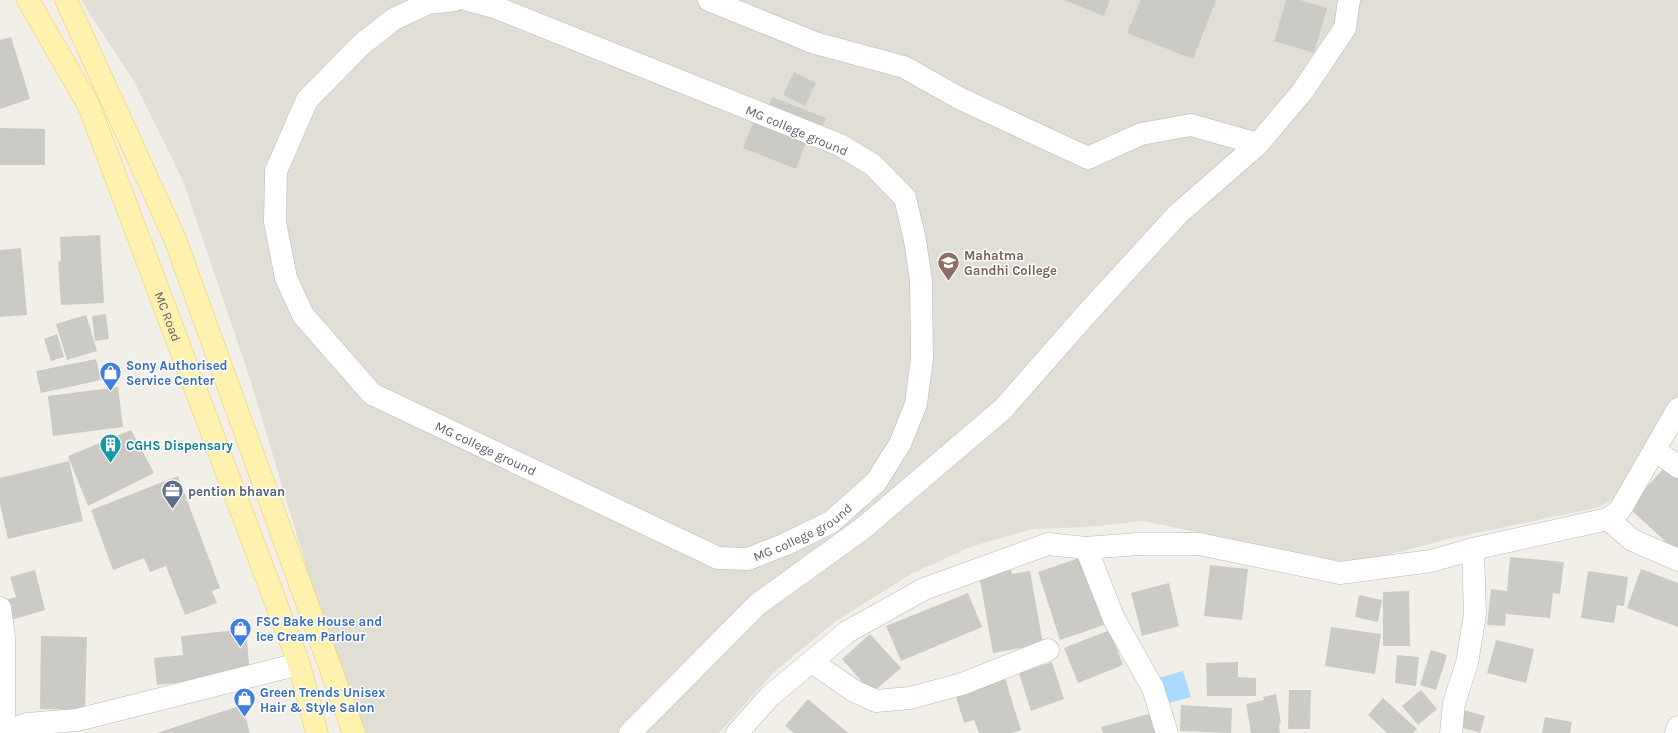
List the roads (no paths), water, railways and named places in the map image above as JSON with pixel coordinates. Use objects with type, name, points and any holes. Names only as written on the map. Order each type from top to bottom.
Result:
[{"type":"main road","name":"MC Road","points":[[28,0],[89,106],[298,664],[317,733]]},
{"type":"main road","points":[[66,0],[175,239],[354,733]]},
{"type":"street","name":"MG college ground","points":[[456,0],[428,3],[394,19],[362,44],[307,100],[276,171],[275,222],[286,278],[303,315],[372,394],[718,558],[748,560],[786,544],[831,522],[876,482],[900,444],[916,404],[922,358],[921,281],[915,240],[905,198],[873,165],[840,145],[497,8],[468,0]]},
{"type":"street","points":[[709,0],[815,43],[904,67],[961,99],[1088,158],[1141,134],[1191,125],[1258,144]]},
{"type":"street","points":[[630,733],[758,604],[862,529],[1003,409],[1090,310],[1178,214],[1258,144],[1302,92],[1345,28],[1349,0]]},
{"type":"street","points":[[737,733],[770,696],[847,632],[924,589],[1048,544],[1086,548],[1138,544],[1199,544],[1340,573],[1431,561],[1472,549],[1608,519],[1620,510],[1678,409]]},
{"type":"street","points":[[1655,450],[1678,467]]},
{"type":"street","points":[[1608,519],[1632,540],[1678,560]]},
{"type":"street","points":[[1086,548],[1114,619],[1153,688],[1167,733]]},
{"type":"street","points":[[1451,733],[1454,703],[1467,662],[1475,614],[1472,549]]},
{"type":"street","points":[[0,608],[4,637],[4,733],[27,724],[77,720],[298,664]]},
{"type":"street","points":[[812,662],[854,691],[876,701],[910,698],[962,684],[1048,650]]},
{"type":"street","points":[[1676,733],[1678,727]]},
{"type":"water","points":[[1183,671],[1191,697],[1165,704],[1158,678]]},
{"type":"place","name":"Mahatma Gandhi College","points":[[948,282]]},
{"type":"place","name":"Sony Authorised Service Center","points":[[110,392]]},
{"type":"place","name":"CGHS Dispensary","points":[[110,464]]},
{"type":"place","name":"pention bhavan","points":[[173,510]]},
{"type":"place","name":"FSC Bake House and Ice Cream Parlour","points":[[240,648]]},
{"type":"place","name":"Green Trends Unisex Hair & Style Salon","points":[[244,718]]}]
